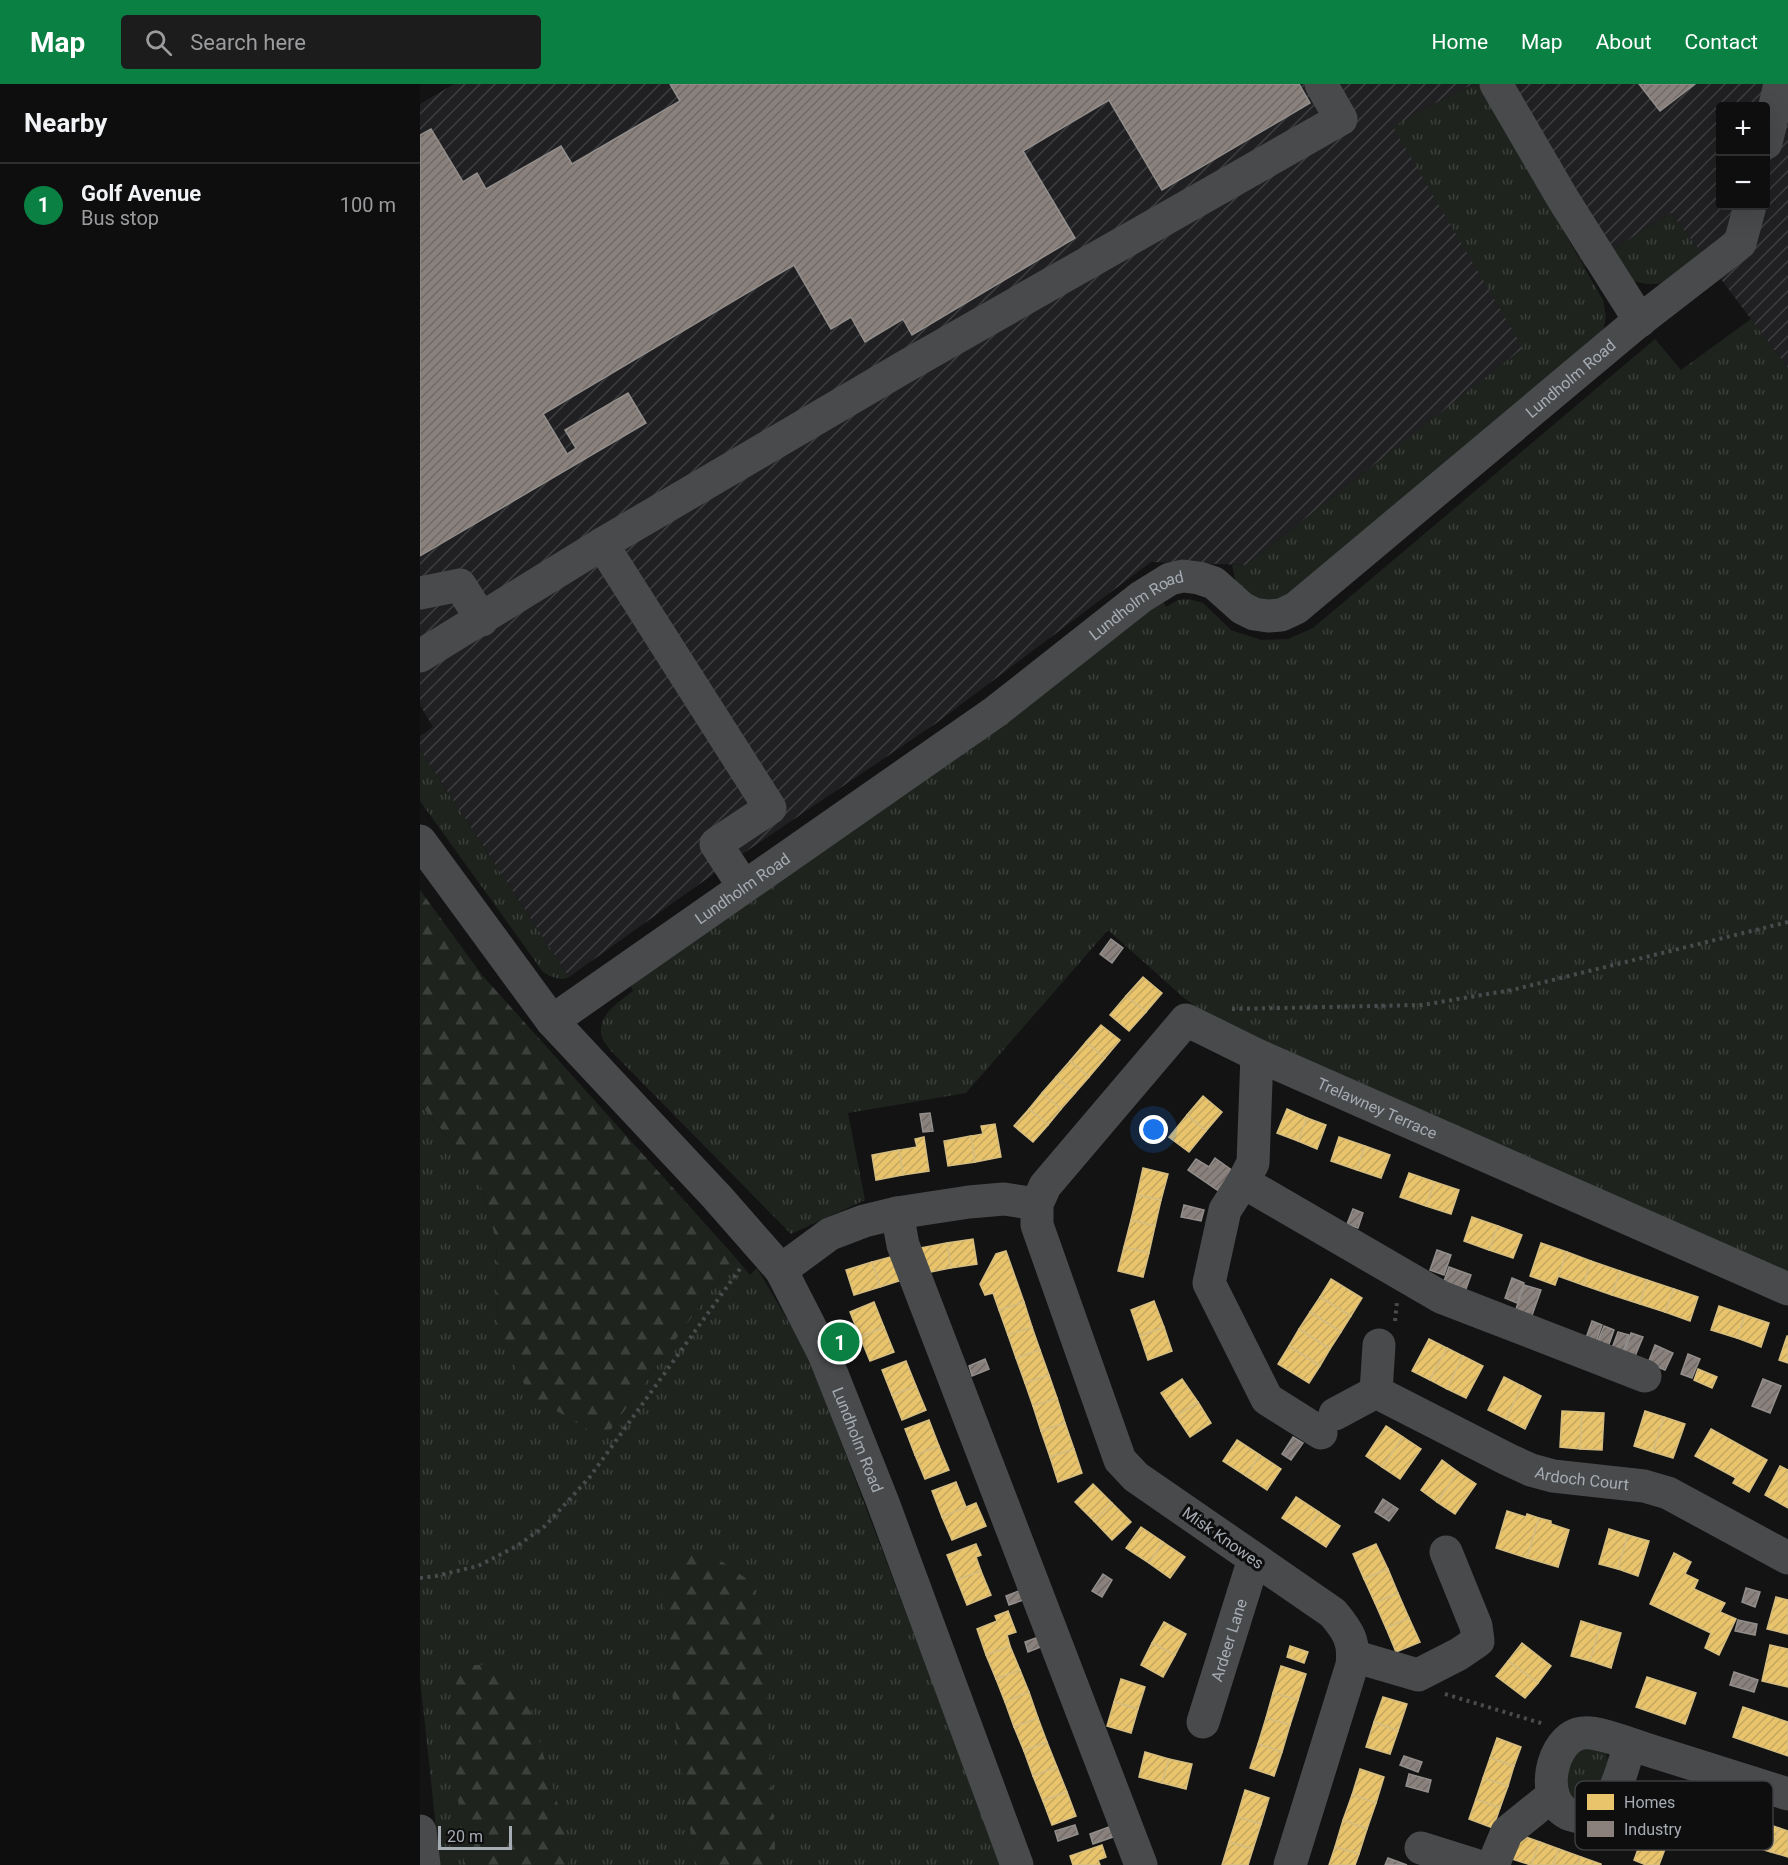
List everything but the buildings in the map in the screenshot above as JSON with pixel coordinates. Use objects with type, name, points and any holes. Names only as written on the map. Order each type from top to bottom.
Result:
[{"type":"street","points":[[420,656],[482,620],[602,544],[906,366],[1341,119],[1322,84]]},
{"type":"street","points":[[1496,84],[1563,199],[1640,321]]},
{"type":"street","points":[[1770,126],[1780,84]]},
{"type":"street","name":"Lundholm Road","points":[[552,1021],[995,712],[1141,597],[1170,579],[1183,576],[1214,583],[1242,609],[1254,614],[1281,615],[1296,608],[1640,321],[1740,243],[1749,210]]},
{"type":"street","points":[[602,544],[770,808],[716,844],[744,887]]},
{"type":"street","points":[[420,594],[460,585],[482,620]]},
{"type":"street","name":"Lundholm Road","points":[[420,841],[552,1021],[717,1197],[781,1270],[824,1354],[882,1500],[1017,1865]]},
{"type":"street","name":"Trelawney Terrace","points":[[1036,1204],[1045,1186],[1186,1020],[1257,1055],[1788,1289]]},
{"type":"street","points":[[1257,1055],[1253,1163],[1226,1210],[1209,1283],[1267,1399],[1328,1423],[1376,1392],[1379,1345]]},
{"type":"street","points":[[1243,1182],[1441,1297],[1645,1376]]},
{"type":"street","points":[[781,1270],[830,1233],[864,1221],[897,1213],[969,1202],[1004,1199],[1036,1204]]},
{"type":"street","name":"Misk Knowes","points":[[1036,1204],[1037,1225],[1120,1460],[1136,1477],[1333,1613],[1352,1639],[1353,1656]]},
{"type":"street","points":[[897,1213],[903,1245],[1141,1865]]},
{"type":"street","name":"Ardoch Court","points":[[1376,1392],[1531,1470],[1562,1477],[1656,1488],[1788,1558]]},
{"type":"street","points":[[1290,1865],[1353,1656],[1418,1675],[1459,1654],[1478,1641],[1476,1626],[1446,1552]]},
{"type":"street","name":"Ardeer Lane","points":[[1203,1722],[1254,1559]]},
{"type":"street","points":[[1575,1816],[1563,1811],[1555,1801],[1550,1781],[1563,1746],[1571,1737],[1582,1733],[1630,1744],[1747,1781]]},
{"type":"street","points":[[1617,1781],[1630,1744]]},
{"type":"street","points":[[1773,1789],[1788,1794]]},
{"type":"street","points":[[1492,1865],[1506,1832],[1553,1795]]},
{"type":"street","points":[[420,1831],[424,1865]]},
{"type":"street","points":[[1420,1848],[1475,1865]]},
{"type":"path","points":[[1226,1009],[1422,1005],[1512,990],[1788,922]]},
{"type":"path","points":[[420,1578],[478,1566],[517,1546],[545,1526],[589,1478],[758,1244]]},
{"type":"path","points":[[1379,1345],[1391,1345],[1401,1275]]},
{"type":"path","points":[[1443,1693],[1557,1728],[1571,1737]]},
{"type":"shaded area","points":[[454,84],[1473,84],[1394,127],[1524,348],[1246,565],[1151,562],[935,724],[729,863],[569,977],[420,750],[420,736],[433,727],[420,705],[420,104]]},
{"type":"shaded area","points":[[1479,84],[1788,84],[1788,368],[1671,213],[1585,267]]},
{"type":"green space","points":[[1473,84],[1479,84],[1603,300],[1606,317],[1603,332],[1287,598],[1273,603],[1260,599],[1245,592],[1236,583],[1232,565],[1246,565],[1523,348],[1393,127]]},
{"type":"green space","points":[[1671,213],[1703,255],[1676,278],[1658,284],[1633,281],[1609,252]]},
{"type":"green space","points":[[1751,319],[1788,368],[1788,1277],[1213,1019],[1185,999],[1108,930],[966,1093],[848,1113],[865,1200],[791,1234],[611,1051],[602,1038],[601,1030],[605,1016],[633,991],[630,984],[1163,601],[1166,607],[1178,600],[1189,599],[1203,603],[1231,630],[1261,640],[1288,639],[1313,628],[1655,339],[1681,370]]},
{"type":"green space","points":[[420,750],[569,977],[559,979],[543,972],[420,801]]},
{"type":"green space","points":[[420,890],[482,975],[735,1257],[604,1439],[533,1397],[519,1376],[498,1325],[496,1240],[477,1171],[420,1104]]},
{"type":"green space","points":[[420,1104],[477,1171],[496,1240],[498,1325],[604,1439],[735,1257],[750,1275],[757,1268],[807,1353],[1002,1865],[440,1865],[420,1678]]},
{"type":"green space","points":[[674,1550],[714,1556],[754,1584],[763,1638],[776,1865],[695,1865],[674,1711],[663,1591]]},
{"type":"green space","points":[[456,1665],[499,1665],[526,1695],[571,1850],[568,1865],[464,1865],[456,1775]]},
{"type":"green space","points":[[1577,1746],[1605,1752],[1608,1764],[1604,1781],[1575,1781],[1575,1802],[1567,1802],[1568,1759]]},
{"type":"place","name":"Golf Avenue","points":[[840,1342]]}]
